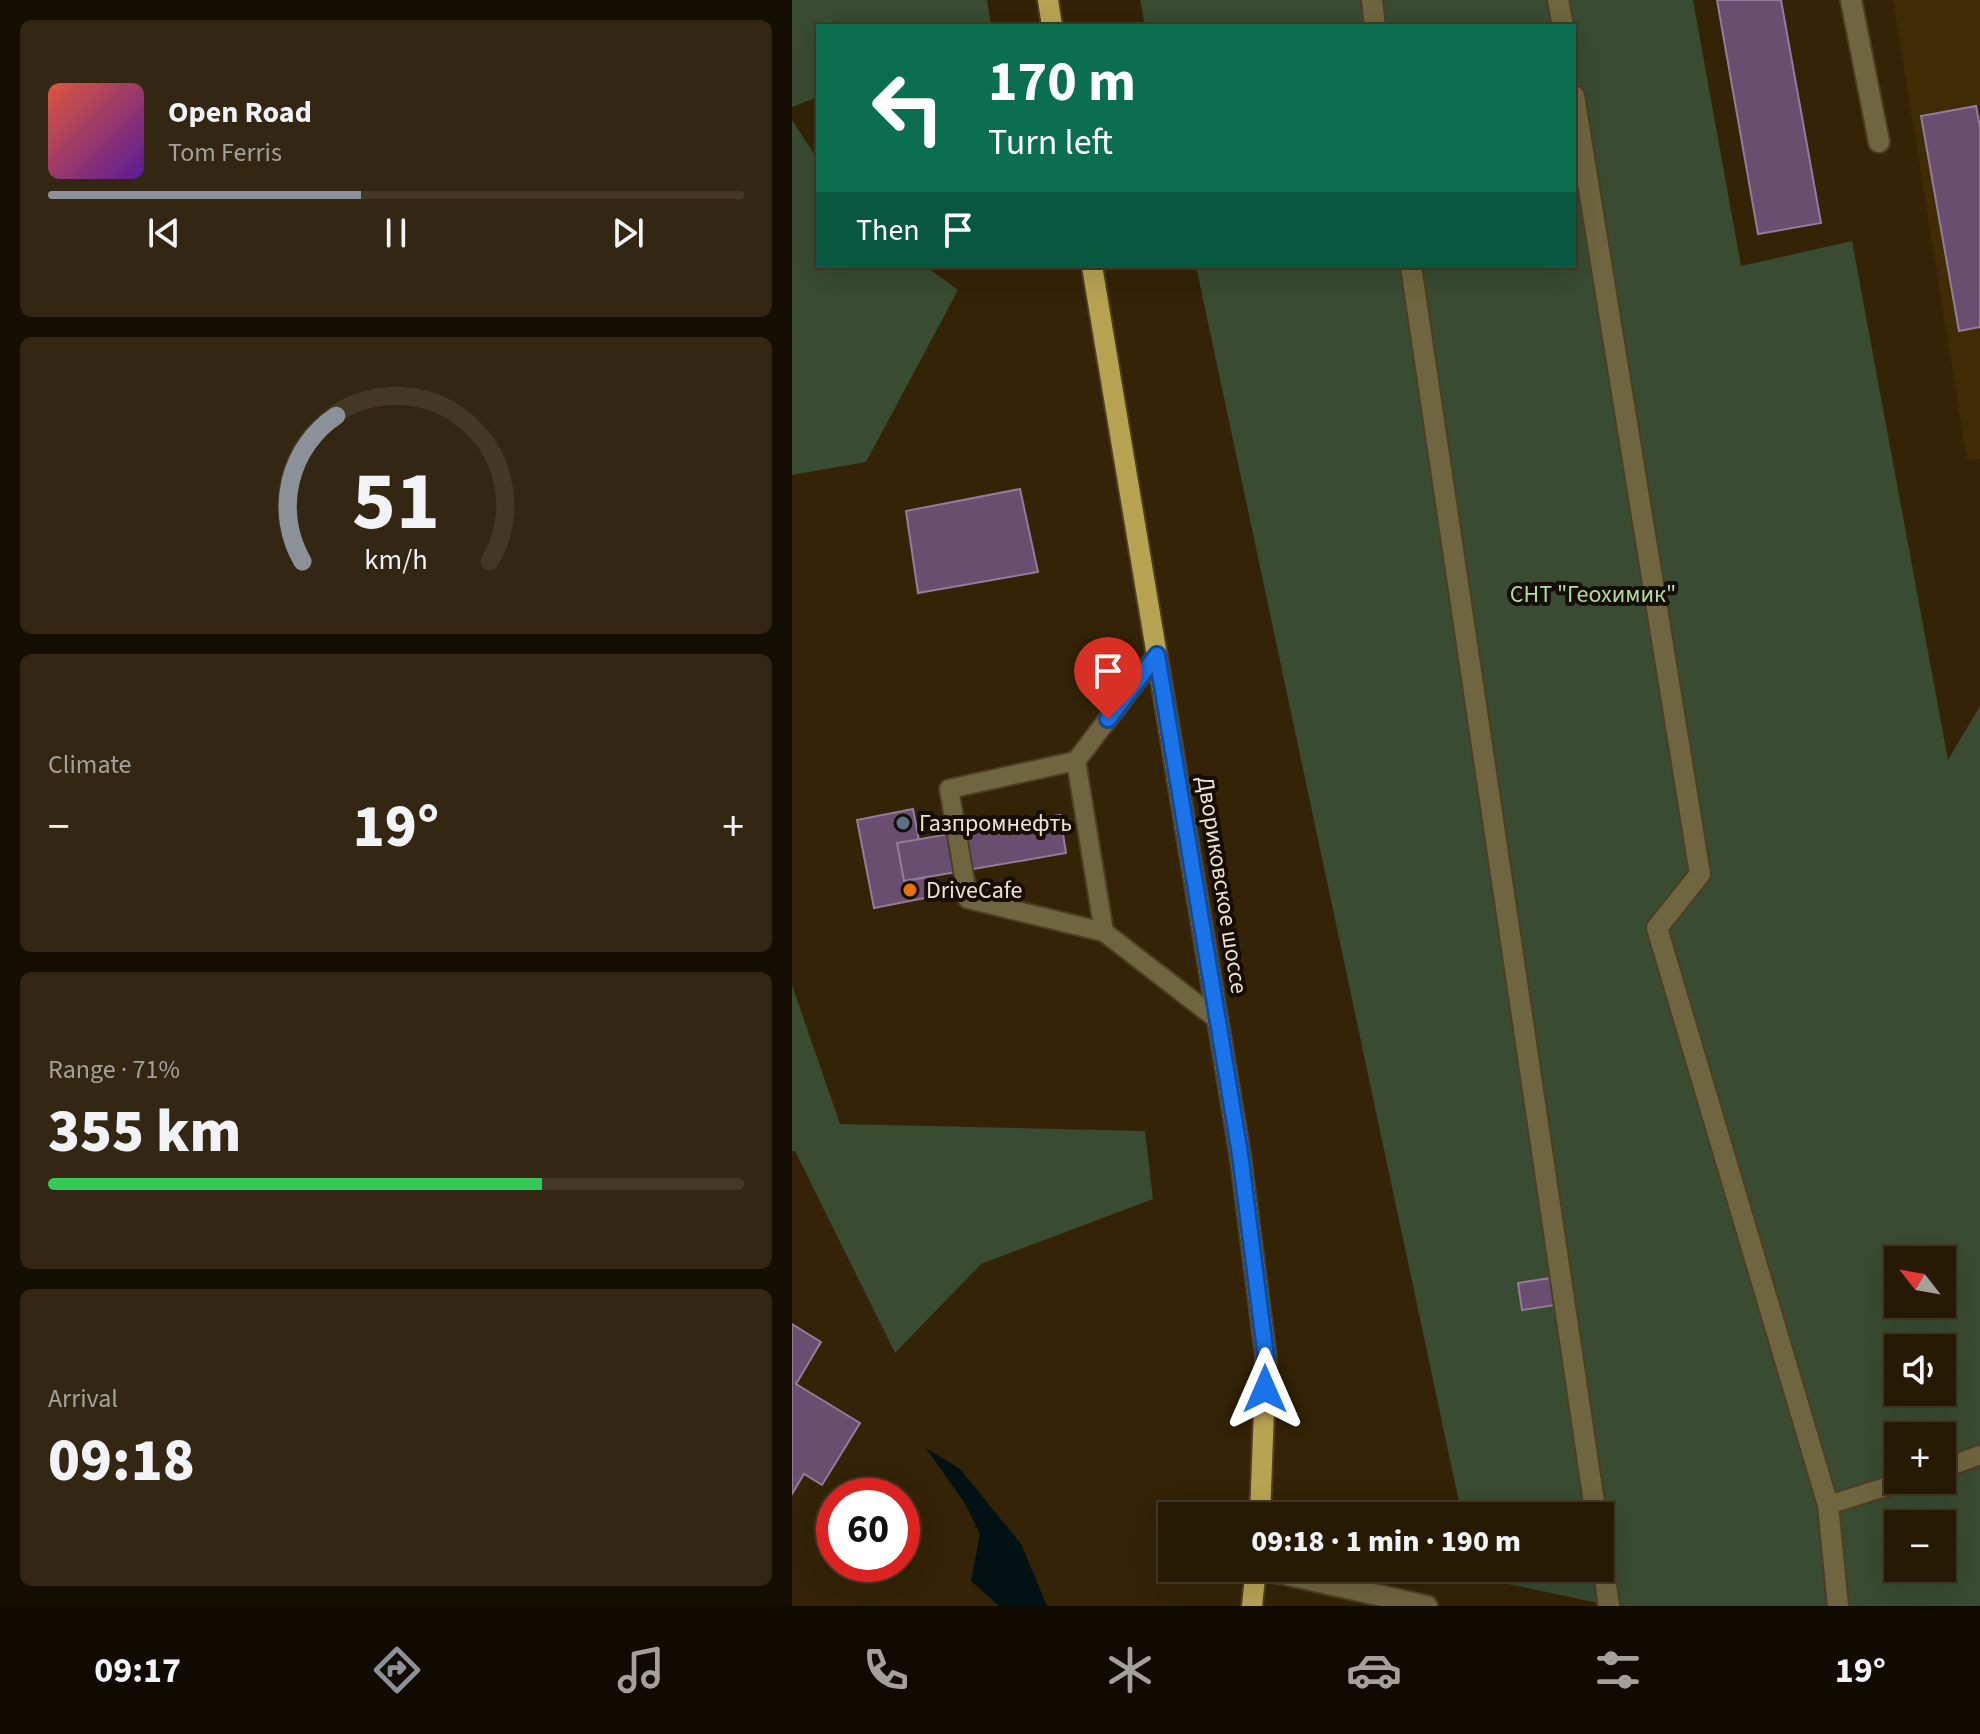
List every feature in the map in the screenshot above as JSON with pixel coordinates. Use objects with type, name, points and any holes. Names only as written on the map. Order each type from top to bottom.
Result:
[{"type":"main road","points":[[1048,0],[1052,24]]},
{"type":"main road","name":"Двориковское шоссе","points":[[1092,268],[1240,1154],[1266,1357],[1261,1502]]},
{"type":"main road","points":[[1252,1606],[1255,1582]]},
{"type":"street","points":[[1372,0],[1375,24]]},
{"type":"street","points":[[1558,0],[1563,24]]},
{"type":"street","points":[[1851,0],[1879,142]]},
{"type":"street","points":[[1576,108],[1700,874],[1657,928],[1828,1505],[1838,1606]]},
{"type":"street","points":[[1411,268],[1594,1502]]},
{"type":"street","points":[[1319,1582],[1427,1606]]},
{"type":"street","points":[[1606,1582],[1609,1606]]},
{"type":"lane","points":[[1157,655],[1076,761],[949,789],[968,899],[1104,932],[1218,1020]]},
{"type":"lane","points":[[1076,761],[1104,932]]},
{"type":"lane","points":[[1956,1464],[1980,1455]]},
{"type":"lane","points":[[1828,1505],[1884,1488]]},
{"type":"shaded area","points":[[1893,0],[1980,0],[1980,459],[1967,460]]},
{"type":"shaded area","points":[[926,1448],[960,1469],[1021,1544],[1047,1606],[999,1606],[971,1581],[980,1534],[966,1505]]},
{"type":"green space","points":[[792,0],[987,0],[991,24],[816,24],[816,98],[792,107]]},
{"type":"green space","name":"СНТ \"Геохимик\"","points":[[1140,0],[1693,0],[1741,266],[1852,241],[1948,760],[1980,706],[1980,1606],[1612,1606],[1499,1582],[1614,1582],[1614,1502],[1459,1502],[1196,268],[1576,268],[1576,24],[1145,24]]},
{"type":"green space","points":[[792,120],[816,157],[816,268],[928,268],[958,290],[866,462],[792,475]]},
{"type":"green space","points":[[792,985],[840,1124],[1145,1131],[1153,1199],[981,1264],[895,1353],[795,1151],[792,1151]]},
{"type":"building","points":[[1717,0],[1781,0],[1821,223],[1758,234]]},
{"type":"building","points":[[1976,106],[1980,128],[1980,327],[1959,331],[1921,116]]},
{"type":"building","points":[[1020,489],[1038,572],[918,593],[906,511]]},
{"type":"building","points":[[913,809],[930,897],[874,908],[857,820]]},
{"type":"building","points":[[1060,815],[1066,853],[904,881],[897,843]]},
{"type":"building","points":[[1558,1277],[1562,1304],[1522,1310],[1518,1283]]},
{"type":"building","points":[[792,1324],[821,1342],[796,1384],[860,1423],[826,1478],[816,1478],[816,1481],[804,1474],[792,1494]]},
{"type":"place","name":"Газпромнефть","points":[[903,823]]},
{"type":"place","name":"DriveCafe","points":[[910,890]]},
{"type":"route","points":[[1108,719],[1157,655],[1240,1154],[1266,1357],[1265,1389]]}]
